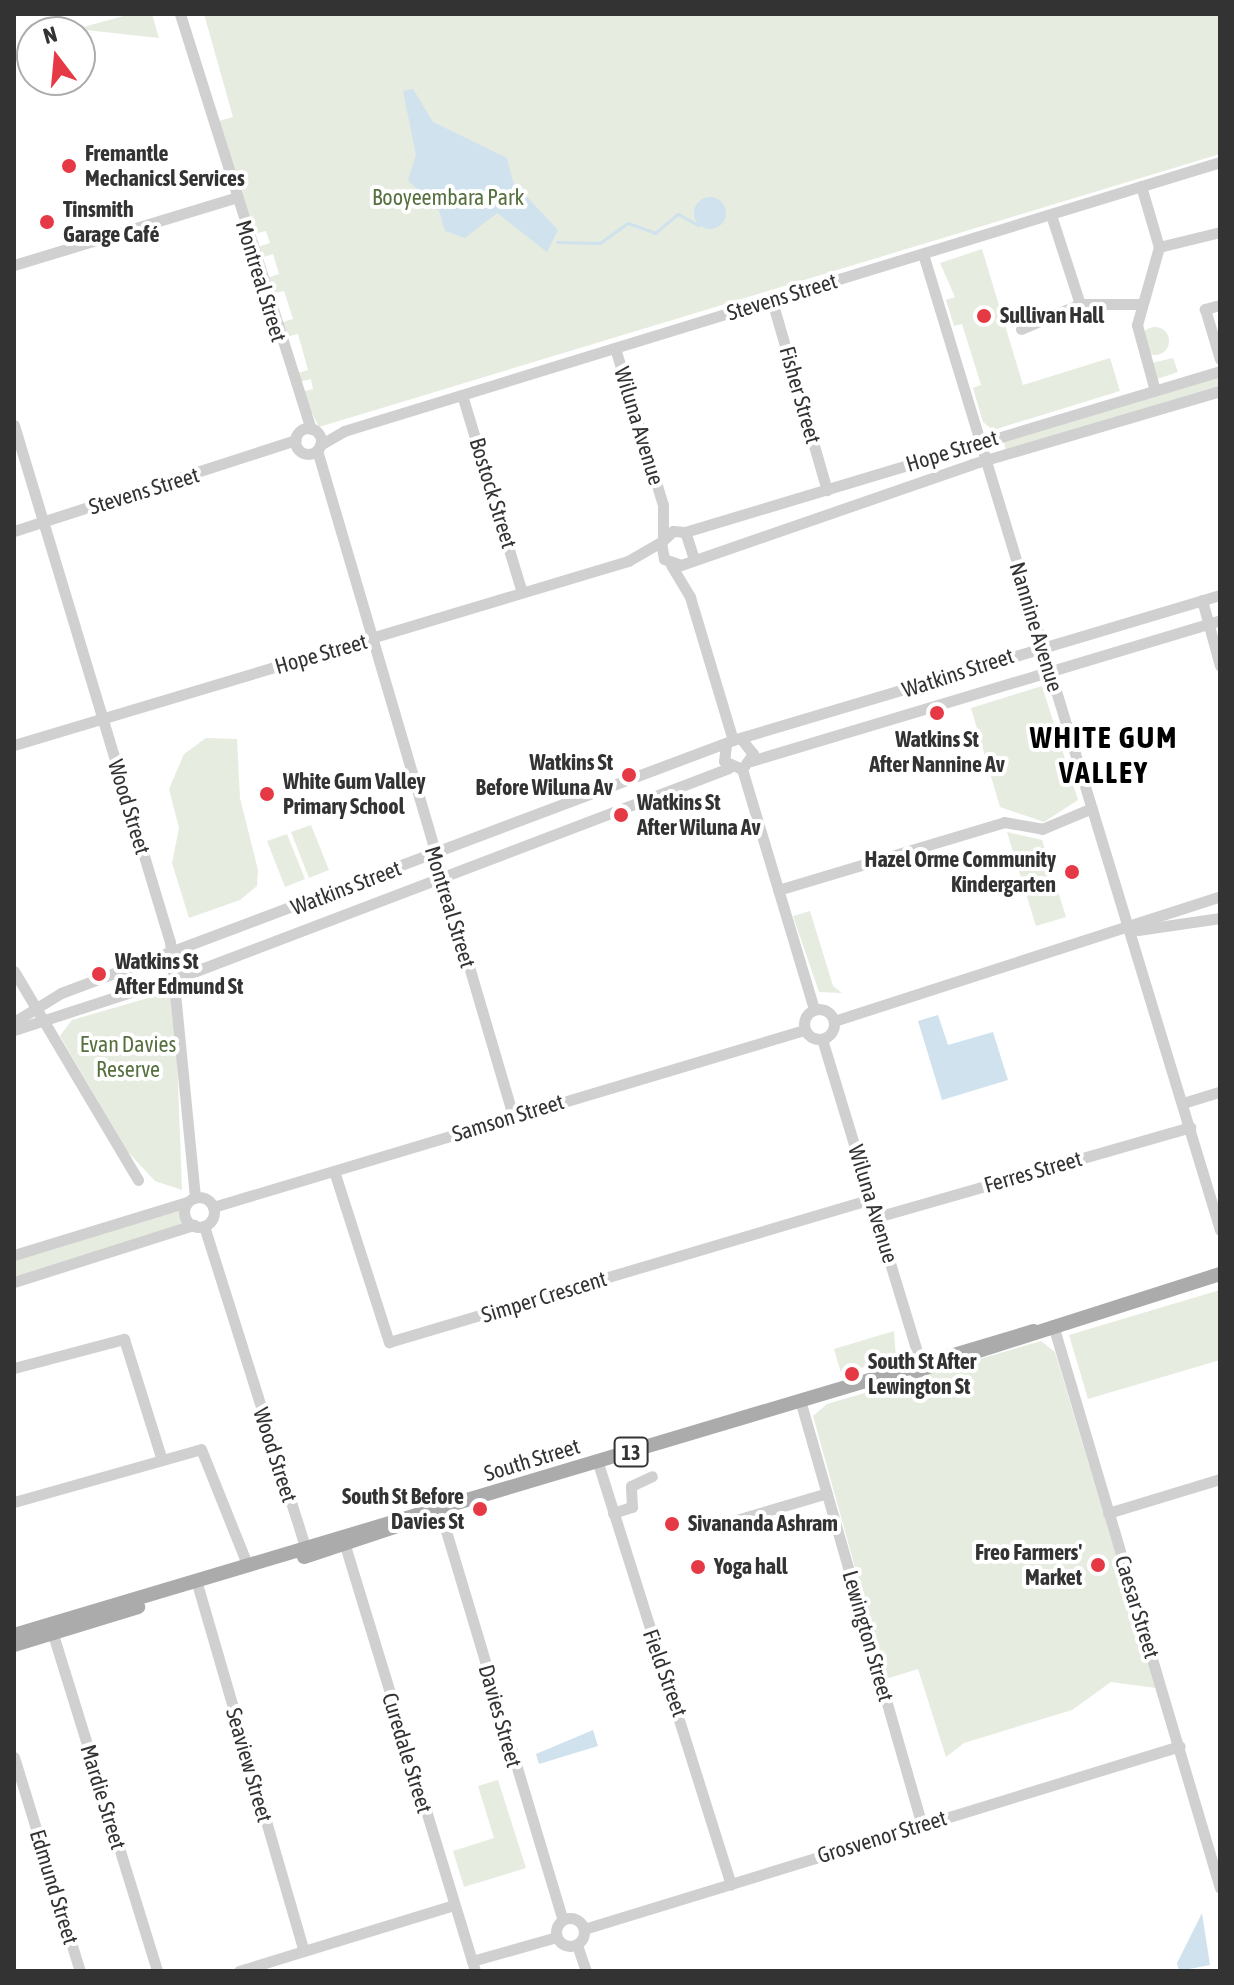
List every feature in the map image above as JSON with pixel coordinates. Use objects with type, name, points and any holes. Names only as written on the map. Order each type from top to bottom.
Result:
[{"type":"main road","name":"South Street","points":[[14,1645],[51,1629],[197,1584],[1220,1274]]},
{"type":"main road","name":"South Street","points":[[197,1584],[247,1564],[305,1547],[343,1540]]},
{"type":"main road","name":"South Street","points":[[14,1635],[51,1629]]},
{"type":"street","name":"Montreal Street","points":[[180,14],[513,1116]]},
{"type":"street","name":"Stevens Street","points":[[14,531],[1220,162]]},
{"type":"street","points":[[1141,186],[1159,247],[1142,304],[1138,335],[1155,391]]},
{"type":"street","points":[[14,265],[235,198]]},
{"type":"street","points":[[1051,215],[1080,304]]},
{"type":"street","points":[[1159,247],[1220,232]]},
{"type":"street","name":"Nannine Avenue","points":[[923,254],[983,461],[1132,931],[1220,1230]]},
{"type":"street","name":"Fisher Street","points":[[772,301],[827,490]]},
{"type":"street","points":[[1021,329],[1080,304],[1142,304]]},
{"type":"street","points":[[1220,305],[1205,309],[1220,359]]},
{"type":"street","name":"Wiluna Avenue","points":[[615,348],[663,505],[662,540],[667,562]]},
{"type":"street","name":"Hope Street","points":[[14,745],[628,561],[682,531],[1220,371]]},
{"type":"street","name":"Hope Street","points":[[628,561],[667,562],[692,558],[983,461],[1220,391]]},
{"type":"street","name":"Bostock Street","points":[[462,395],[522,592]]},
{"type":"street","name":"Wood Street","points":[[14,425],[172,954],[191,1200],[185,1218],[199,1226],[305,1547]]},
{"type":"street","name":"Wiluna Avenue","points":[[663,505],[682,531],[692,558]]},
{"type":"street","points":[[690,597],[692,558]]},
{"type":"street","points":[[667,562],[690,597],[734,742],[747,765],[778,890],[814,1009],[834,1021]]},
{"type":"street","name":"Watkins Street","points":[[14,1022],[36,1007],[172,954],[734,742],[1220,595]]},
{"type":"street","points":[[1202,600],[1214,622],[1220,666]]},
{"type":"street","name":"Watkins Street","points":[[747,765],[1214,622]]},
{"type":"street","points":[[734,742],[729,768],[747,765]]},
{"type":"street","name":"Watkins Street","points":[[14,1030],[45,1024],[176,977],[729,768]]},
{"type":"street","points":[[778,890],[1004,822],[1042,829],[1092,808]]},
{"type":"street","points":[[814,1009],[804,1030],[822,1039],[834,1021],[1132,931],[1220,896]]},
{"type":"street","points":[[1132,931],[1220,918]]},
{"type":"street","points":[[14,971],[138,1180]]},
{"type":"street","name":"Samson Street","points":[[213,1207],[804,1030]]},
{"type":"street","name":"Wiluna Avenue","points":[[822,1039],[921,1365]]},
{"type":"street","points":[[1183,1103],[1220,1092]]},
{"type":"street","name":"Ferres Street","points":[[877,1217],[1190,1127]]},
{"type":"street","name":"Simper Crescent","points":[[334,1171],[389,1342],[871,1199]]},
{"type":"street","points":[[14,1255],[191,1200],[213,1207],[199,1226],[14,1282]]},
{"type":"street","name":"Caesar Street","points":[[1053,1325],[1220,1888]]},
{"type":"street","points":[[14,1368],[115,1338],[128,1345],[161,1457]]},
{"type":"street","name":"Lewington Street","points":[[800,1400],[922,1825]]},
{"type":"street","points":[[14,1502],[161,1457],[201,1449],[211,1461],[247,1564]]},
{"type":"street","name":"Field Street","points":[[598,1463],[731,1884]]},
{"type":"street","points":[[613,1513],[632,1507],[631,1486],[652,1476]]},
{"type":"street","points":[[1108,1513],[1220,1479]]},
{"type":"street","points":[[726,1523],[827,1493]]},
{"type":"street","name":"Davies Street","points":[[440,1511],[563,1920]]},
{"type":"street","name":"Curedale Street","points":[[343,1540],[473,1966]]},
{"type":"street","name":"Seaview Street","points":[[197,1584],[304,1951]]},
{"type":"street","name":"Mardie Street","points":[[51,1629],[157,1971]]},
{"type":"street","name":"Grosvenor Street","points":[[584,1929],[1180,1746]]},
{"type":"street","name":"Edmund Street","points":[[14,1757],[80,1971]]},
{"type":"street","points":[[239,1971],[453,1905]]},
{"type":"street","points":[[557,1937],[563,1920],[584,1929],[577,1945],[586,1971]]},
{"type":"street","points":[[473,1966],[557,1937],[577,1945]]},
{"type":"street","points":[[287,1956],[292,1971]]},
{"type":"green space","points":[[131,14],[152,14],[159,38],[96,31],[96,24]]},
{"type":"green space","name":"Booyeembara Park","points":[[204,14],[1220,14],[1220,154],[319,427],[301,392],[313,389],[311,379],[298,382],[295,374],[308,370],[298,334],[285,337],[280,323],[293,319],[284,291],[271,294],[267,278],[279,274],[273,254],[261,258],[257,247],[270,243],[266,231],[253,234],[219,121],[233,117]]},
{"type":"green space","points":[[982,249],[1023,385],[1110,358],[1120,391],[993,430],[983,422],[973,388],[981,385],[962,324],[954,326],[946,300],[955,297],[940,263]]},
{"type":"green space","points":[[1155,327],[1165,331],[1169,341],[1165,351],[1155,355],[1145,351],[1141,341],[1145,331]]},
{"type":"green space","points":[[1173,358],[1178,372],[1157,379],[1152,363]]},
{"type":"green space","points":[[1220,377],[1220,390],[1006,452],[1004,442]]},
{"type":"green space","points":[[1042,686],[1078,800],[1044,822],[1000,807],[971,708]]},
{"type":"green space","points":[[206,738],[237,739],[240,798],[258,870],[257,886],[240,900],[189,918],[172,863],[179,828],[169,789],[184,754]]},
{"type":"green space","points":[[311,825],[329,870],[309,878],[291,832]]},
{"type":"green space","points":[[1007,832],[1042,840],[1066,917],[1036,926]]},
{"type":"green space","points":[[287,834],[305,879],[285,887],[267,841]]},
{"type":"green space","points":[[810,911],[833,986],[842,993],[819,992],[793,916]]},
{"type":"green space","name":"Evan Davies Reserve","points":[[169,992],[175,1000],[182,1190],[155,1181],[127,1151],[60,1036],[72,1020]]},
{"type":"green space","points":[[180,1209],[185,1225],[14,1277],[14,1260]]},
{"type":"green space","points":[[1220,1290],[1220,1360],[1088,1399],[1069,1335]]},
{"type":"green space","points":[[894,1331],[896,1359],[841,1373],[834,1349]]},
{"type":"green space","points":[[1041,1341],[1055,1352],[1156,1688],[1111,1682],[1072,1710],[964,1743],[946,1757],[918,1669],[886,1679],[813,1416],[827,1404]]},
{"type":"green space","points":[[498,1780],[526,1868],[464,1887],[453,1851],[494,1838],[478,1786]]},
{"type":"water","points":[[413,89],[433,122],[507,158],[513,182],[558,230],[547,252],[497,213],[465,238],[445,231],[439,211],[408,180],[416,155],[403,91]]},
{"type":"water","points":[[710,197],[721,202],[726,213],[721,224],[710,229],[699,224],[694,213],[699,202]]},
{"type":"water","points":[[938,1015],[948,1045],[993,1032],[1008,1080],[942,1100],[918,1021]]},
{"type":"water","points":[[593,1730],[598,1746],[539,1764],[536,1754]]},
{"type":"water","points":[[1202,1913],[1210,1965],[1179,1971],[1177,1963]]},
{"type":"waterway","points":[[557,242],[600,243],[628,223],[655,233],[678,214],[698,225]]},
{"type":"place","name":"Fremantle Mechanicsl Services","points":[[69,166]]},
{"type":"place","name":"Tinsmith Garage Café","points":[[47,222]]},
{"type":"place","name":"Sullivan Hall","points":[[984,316]]},
{"type":"place","name":"Watkins St After Nannine Av","points":[[937,713]]},
{"type":"place","name":"Watkins St Before Wiluna Av","points":[[629,775]]},
{"type":"place","name":"White Gum Valley Primary School","points":[[267,794]]},
{"type":"place","name":"Watkins St After Wiluna Av","points":[[621,815]]},
{"type":"place","name":"Hazel Orme Community Kindergarten","points":[[1072,872]]},
{"type":"place","name":"Watkins St After Edmund St","points":[[99,974]]},
{"type":"place","name":"South St After Lewington St","points":[[852,1374]]},
{"type":"place","name":"South St Before Davies St","points":[[480,1509]]},
{"type":"place","name":"Sivananda Ashram","points":[[672,1524]]},
{"type":"place","name":"Freo Farmers' Market","points":[[1098,1565]]},
{"type":"place","name":"Yoga hall","points":[[698,1567]]},
{"type":"district","name":"WHITE GUM VALLEY","points":[[1104,754]]}]
